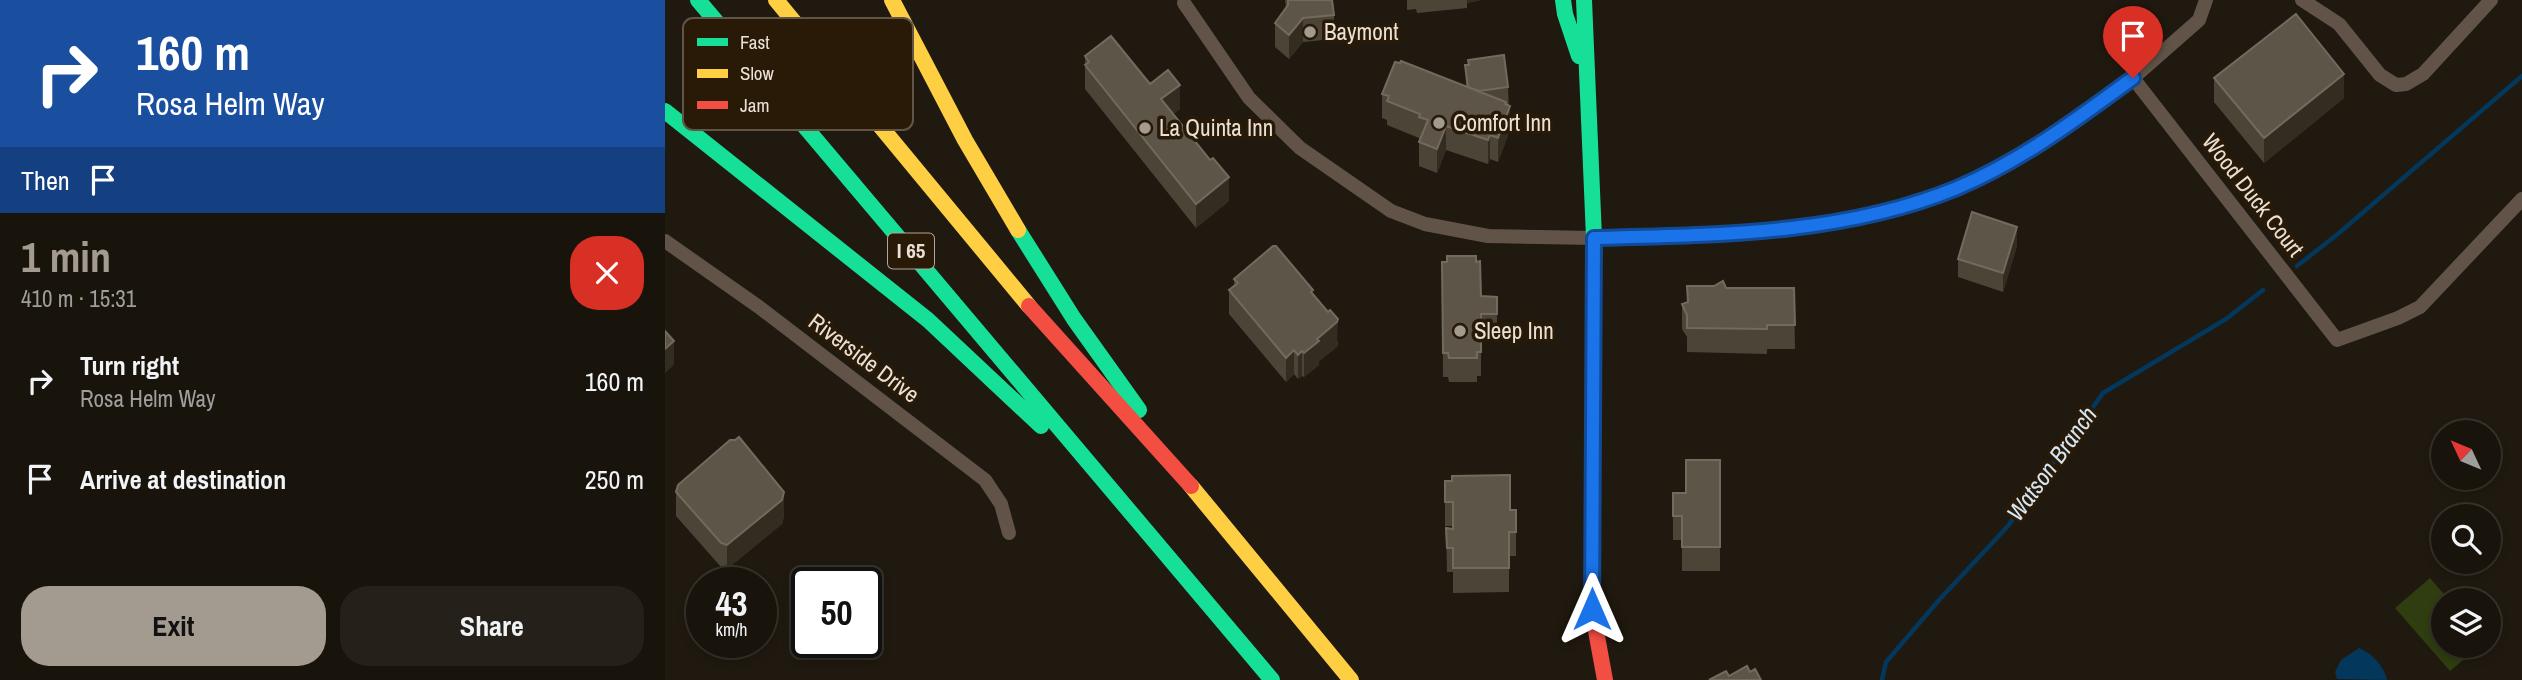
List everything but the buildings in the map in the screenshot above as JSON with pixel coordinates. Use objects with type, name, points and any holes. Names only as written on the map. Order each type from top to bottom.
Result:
[{"type":"main road","name":"I 65","points":[[698,0],[713,18]]},
{"type":"main road","name":"I 65","points":[[776,0],[791,18]]},
{"type":"main road","points":[[892,0],[901,18]]},
{"type":"main road","points":[[1563,0],[1587,81]]},
{"type":"main road","points":[[1584,0],[1594,238],[1592,609],[1605,680]]},
{"type":"main road","points":[[913,40],[965,140],[1033,254],[1074,319],[1122,384],[1184,478]]},
{"type":"main road","points":[[665,111],[683,125]]},
{"type":"main road","points":[[689,130],[928,320],[1124,503]]},
{"type":"main road","name":"I 65","points":[[808,130],[1272,680]]},
{"type":"main road","name":"I 65","points":[[883,130],[1016,292],[1184,478],[1351,680]]},
{"type":"street","points":[[1184,3],[1249,98],[1300,148],[1391,211],[1425,224],[1488,236],[1594,238],[1776,231],[1879,213],[1957,188],[2048,140],[2133,78],[2199,20],[2206,0]]},
{"type":"street","points":[[2302,0],[2339,24],[2380,75],[2396,85],[2406,84],[2423,74],[2491,0]]},
{"type":"street","name":"Wood Duck Court","points":[[2133,78],[2337,340],[2420,307],[2522,200]]},
{"type":"street","name":"Riverside Drive","points":[[665,241],[759,307],[985,480],[1000,504],[1009,533]]},
{"type":"green space","points":[[2430,578],[2439,588],[2431,588],[2431,649],[2395,608]]},
{"type":"green space","points":[[2439,658],[2466,658],[2450,671]]},
{"type":"water","points":[[2359,648],[2377,661],[2387,680],[2337,679],[2335,672],[2341,660]]},
{"type":"waterway","name":"Watson Branch","points":[[2297,266],[2522,76]]},
{"type":"waterway","name":"Watson Branch","points":[[1882,680],[1886,662],[2008,526],[2103,393],[2226,319],[2263,290]]},
{"type":"traffic: fast","points":[[698,0],[713,18]]},
{"type":"traffic: fast","points":[[1563,0],[1579,56]]},
{"type":"traffic: fast","points":[[1584,0],[1594,238],[1592,542]]},
{"type":"traffic: fast","points":[[665,111],[683,125]]},
{"type":"traffic: fast","points":[[689,130],[928,320],[1041,426]]},
{"type":"traffic: fast","points":[[808,130],[1272,680]]},
{"type":"traffic: fast","points":[[1018,230],[1074,319],[1139,410]]},
{"type":"traffic: slow","points":[[776,0],[791,18]]},
{"type":"traffic: slow","points":[[892,0],[901,18]]},
{"type":"traffic: slow","points":[[913,40],[965,140],[1018,230]]},
{"type":"traffic: slow","points":[[883,130],[1029,306]]},
{"type":"traffic: slow","points":[[1191,486],[1351,680]]},
{"type":"traffic: jam","points":[[1029,306],[1191,486]]},
{"type":"traffic: jam","points":[[1592,542],[1592,609],[1605,680]]},
{"type":"place","name":"Baymont","points":[[1310,32]]},
{"type":"place","name":"Comfort Inn","points":[[1439,123]]},
{"type":"place","name":"La Quinta Inn","points":[[1145,128]]},
{"type":"place","name":"Sleep Inn","points":[[1460,331]]},
{"type":"route","points":[[1592,609],[1594,238],[1776,231],[1879,213],[1957,188],[2048,140],[2133,78]]}]
